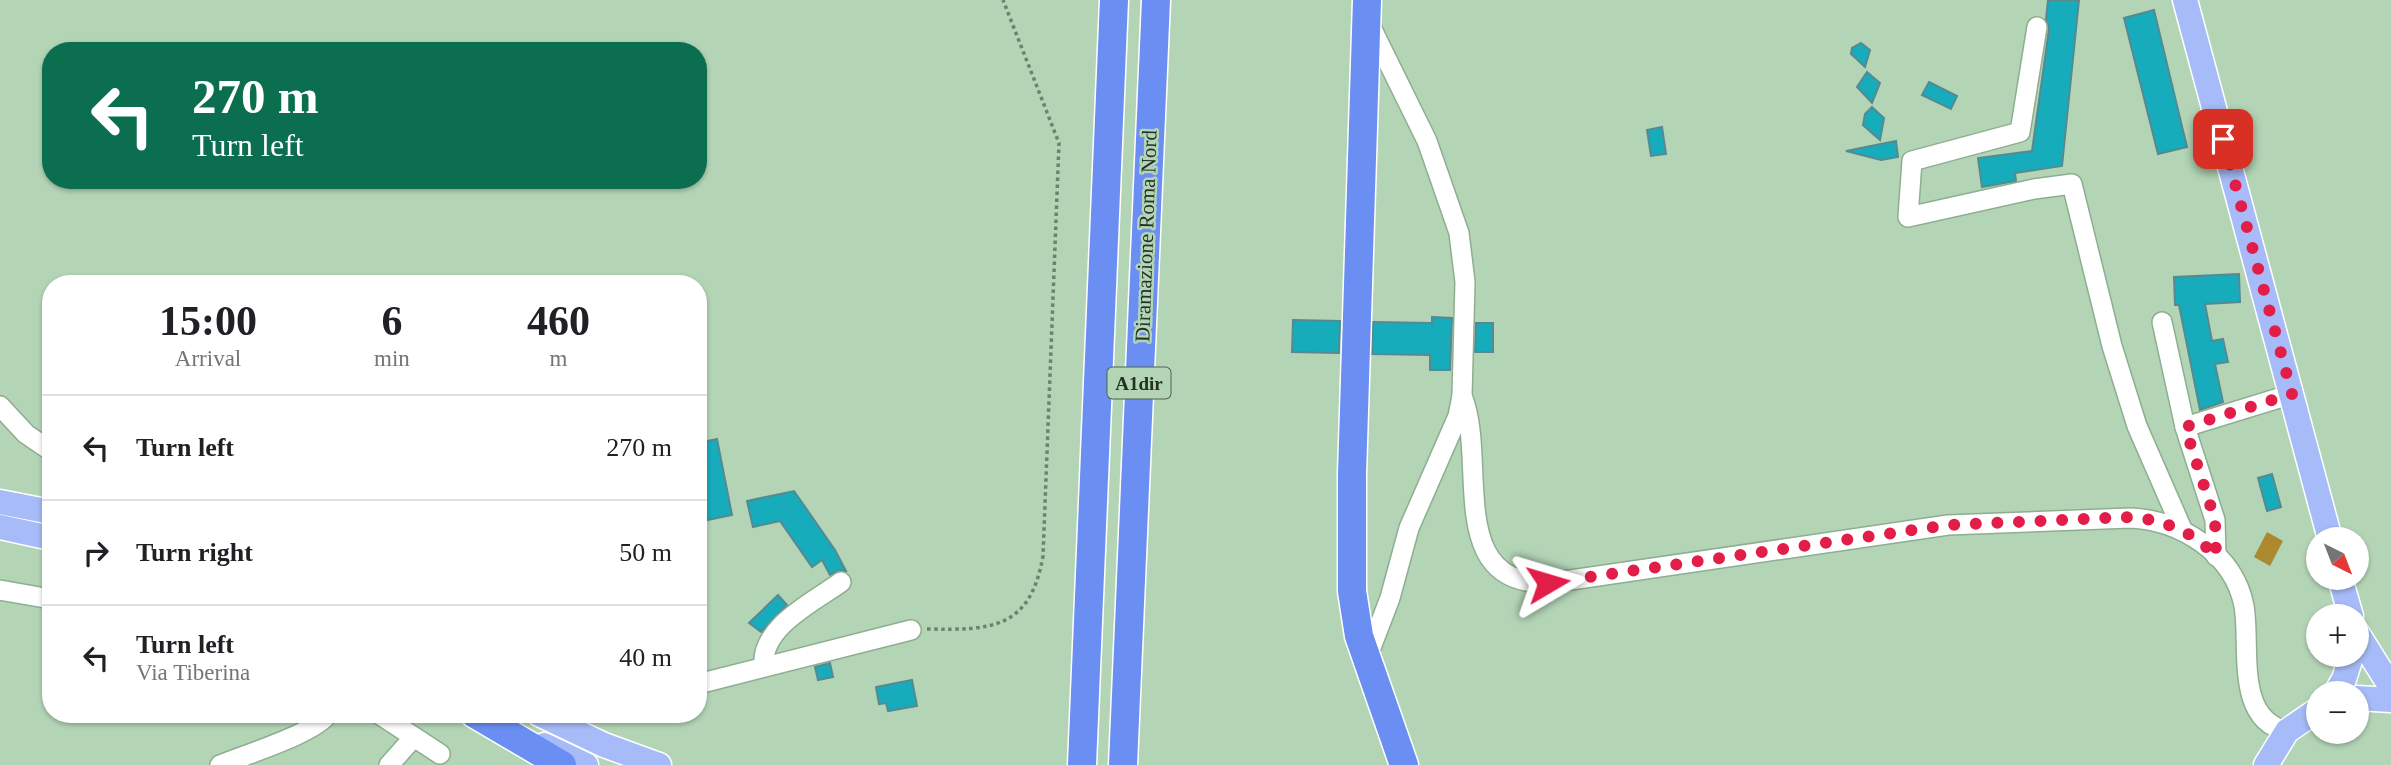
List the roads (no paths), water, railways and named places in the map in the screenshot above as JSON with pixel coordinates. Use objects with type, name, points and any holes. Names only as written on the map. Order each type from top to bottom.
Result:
[{"type":"highway","name":"Diramazione Roma Nord","points":[[1082,765],[1114,0]]},
{"type":"highway","name":"Diramazione Roma Nord","points":[[1123,765],[1156,0]]},
{"type":"highway","points":[[1368,6],[1352,584],[1356,621],[1404,765]]},
{"type":"highway","points":[[490,723],[562,765]]},
{"type":"main road","points":[[2185,0],[2327,527]]},
{"type":"main road","points":[[0,502],[42,510]]},
{"type":"main road","points":[[0,527],[42,536]]},
{"type":"main road","points":[[2369,652],[2391,687]]},
{"type":"main road","points":[[2369,699],[2391,700]]},
{"type":"main road","points":[[2266,765],[2287,731],[2306,718]]},
{"type":"main road","points":[[500,723],[586,765]]},
{"type":"main road","points":[[558,723],[604,745],[659,765]]},
{"type":"street","points":[[1367,658],[1390,598],[1409,528],[1451,438],[1462,396],[1465,282],[1459,233],[1411,104],[1368,6]]},
{"type":"street","points":[[2037,27],[2020,132],[1912,161],[1908,217],[2034,189],[2072,184],[2112,346],[2137,426],[2182,529]]},
{"type":"street","points":[[2162,322],[2185,427],[2215,520],[2216,556]]},
{"type":"street","points":[[2185,427],[2292,394]]},
{"type":"street","points":[[1462,396],[1473,430],[1473,490],[1478,533],[1493,561],[1524,580],[1557,582],[1948,525],[2130,517],[2149,519],[2182,529],[2216,556],[2234,579],[2244,606],[2247,667],[2253,699],[2263,719],[2273,728],[2287,731]]},
{"type":"street","points":[[0,406],[26,434],[42,445]]},
{"type":"street","points":[[765,666],[767,648],[779,629],[841,582]]},
{"type":"street","points":[[0,590],[42,597]]},
{"type":"street","points":[[707,682],[911,630]]},
{"type":"street","points":[[219,765],[305,732],[321,723]]},
{"type":"street","points":[[393,723],[440,754]]},
{"type":"street","points":[[389,765],[415,737]]}]
